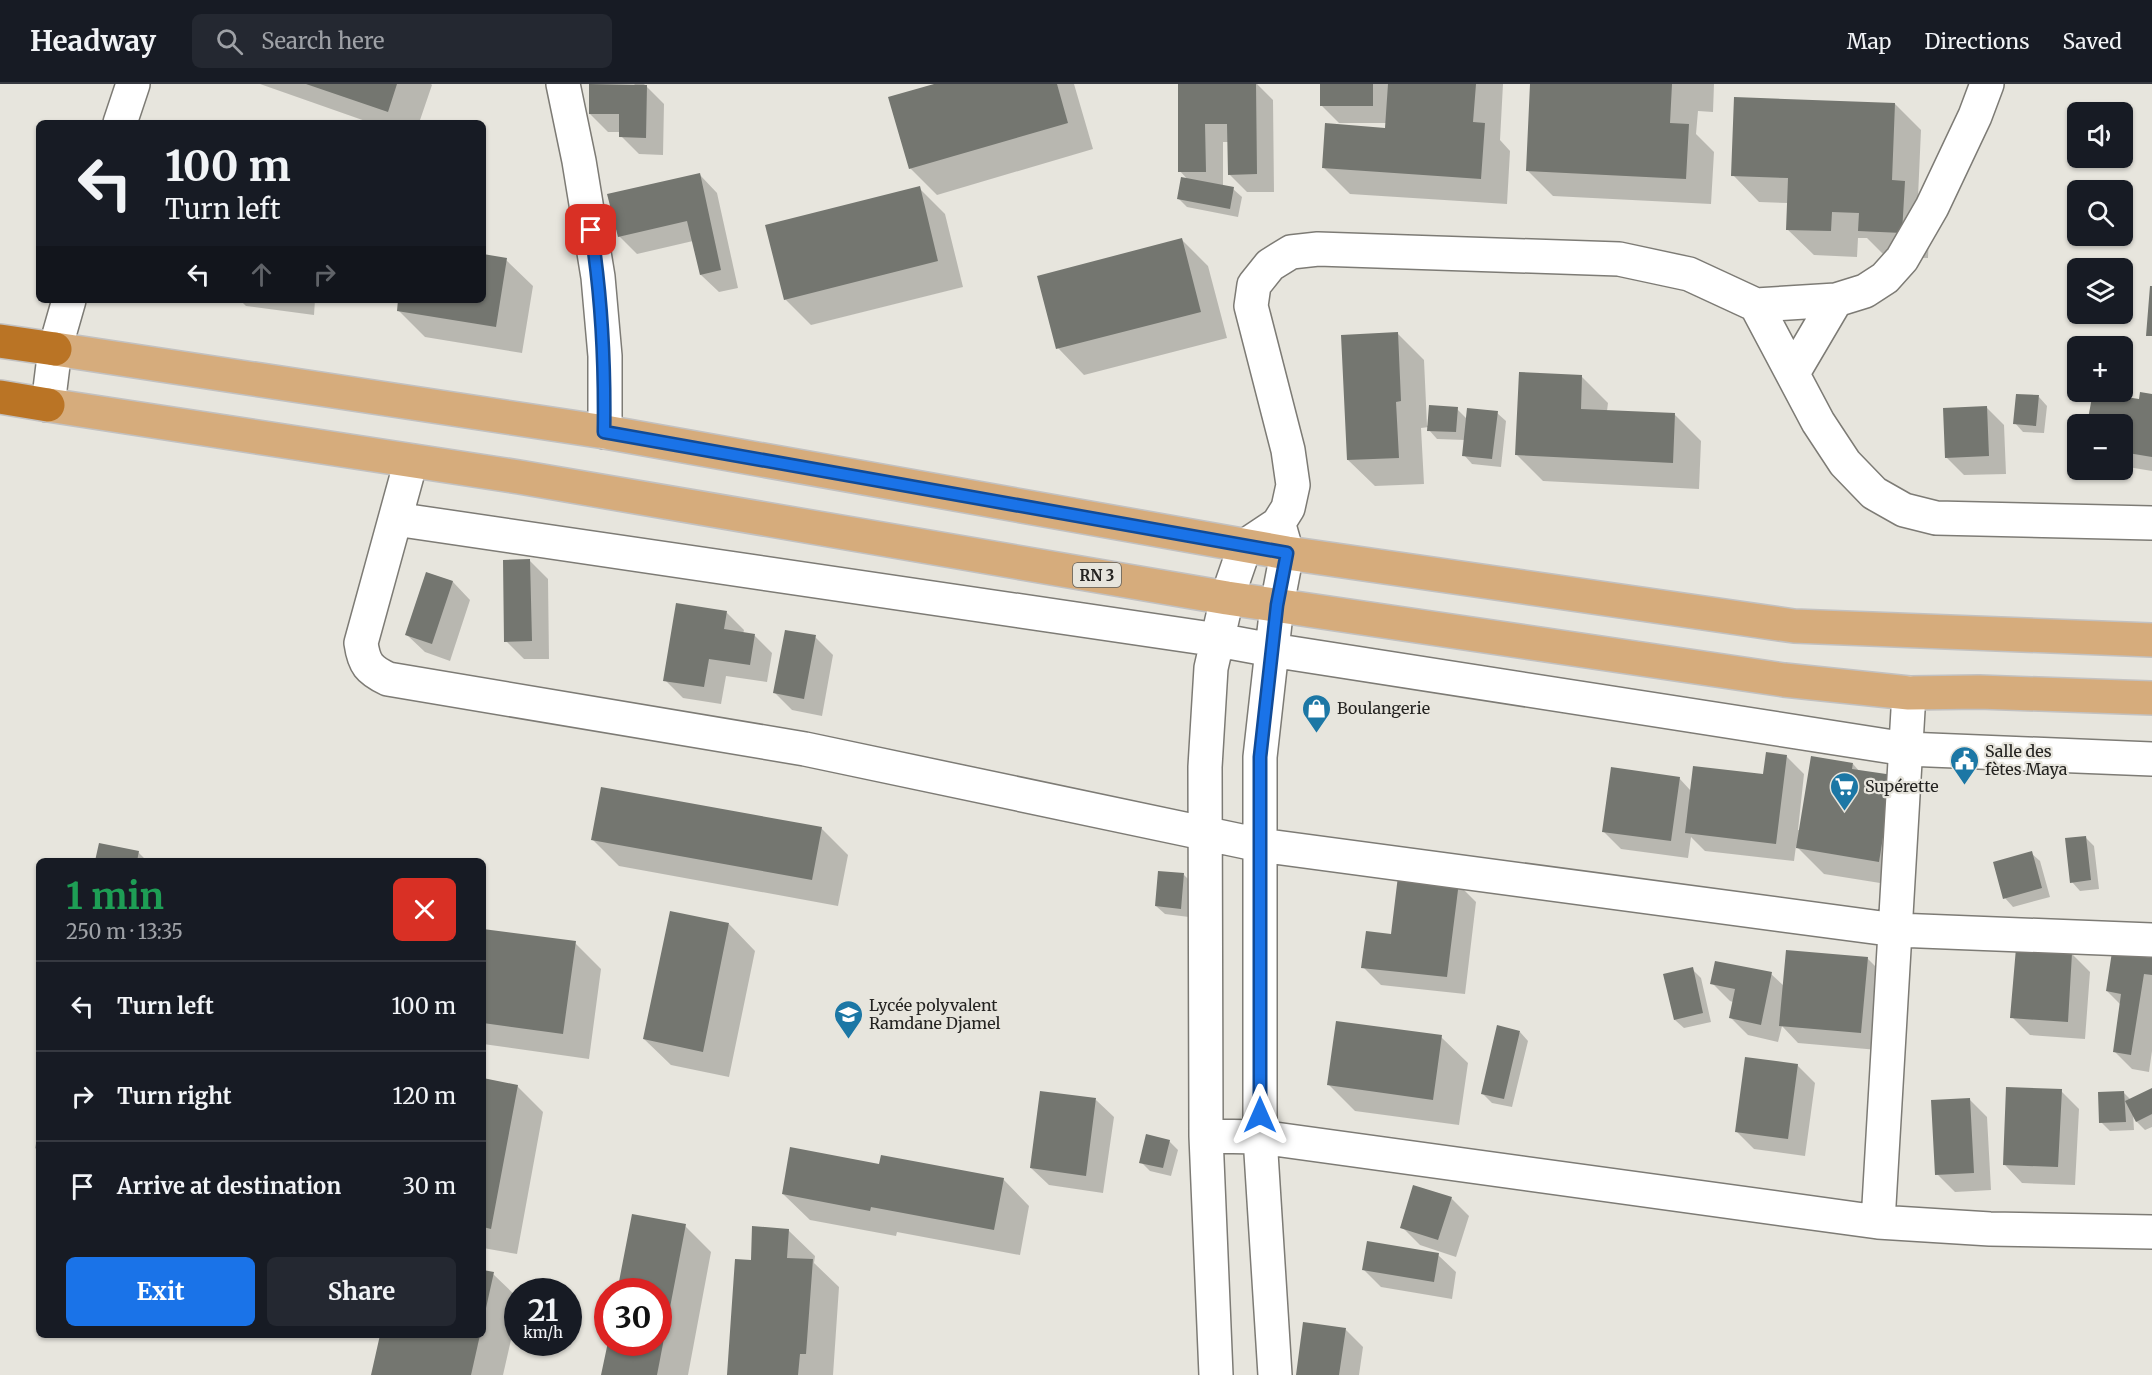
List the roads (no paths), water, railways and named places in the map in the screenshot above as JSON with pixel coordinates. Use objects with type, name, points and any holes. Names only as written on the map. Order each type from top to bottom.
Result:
[{"type":"highway","points":[[0,341],[55,349]]},
{"type":"highway","name":"RN 3","points":[[0,397],[48,405]]},
{"type":"main road","points":[[55,349],[604,432],[1245,546],[1282,539],[1794,626],[2152,640]]},
{"type":"main road","name":"RN 3","points":[[48,405],[519,477],[1277,605],[1784,680],[1909,693],[2152,698]]},
{"type":"street","points":[[121,120],[134,84]]},
{"type":"street","points":[[563,84],[579,161],[598,277],[605,356],[604,432]]},
{"type":"street","points":[[1275,1375],[1260,1137],[1260,757],[1282,539],[1293,484],[1288,450],[1251,306],[1254,285],[1270,265],[1291,252],[1318,249],[1618,259],[1689,274],[1756,305],[1836,300],[1865,291],[1885,278],[1902,259],[1932,207],[1988,84]]},
{"type":"street","points":[[1793,373],[1836,300]]},
{"type":"street","points":[[48,405],[55,349],[68,303]]},
{"type":"street","points":[[1756,305],[1818,422],[1845,463],[1874,494],[1904,510],[1936,518],[2152,524]]},
{"type":"street","points":[[411,461],[361,643],[363,658],[372,671],[388,679],[805,749],[1260,845],[1896,930],[2152,940]]},
{"type":"street","points":[[395,519],[1218,640],[1906,749],[2152,759]]},
{"type":"street","points":[[1216,1375],[1206,1136],[1205,767],[1211,668],[1227,597],[1245,546]]},
{"type":"street","points":[[1878,1222],[1909,693]]},
{"type":"street","points":[[1206,1136],[1260,1137],[1878,1222],[1990,1229],[2152,1232]]},
{"type":"place","name":"Boulangerie","points":[[1316,734]]},
{"type":"place","name":"Salle des fètes Maya","points":[[1964,786]]},
{"type":"place","name":"Supérette","points":[[1844,812]]},
{"type":"place","name":"Lycée polyvalent Ramdane Djamel","points":[[848,1040]]}]
